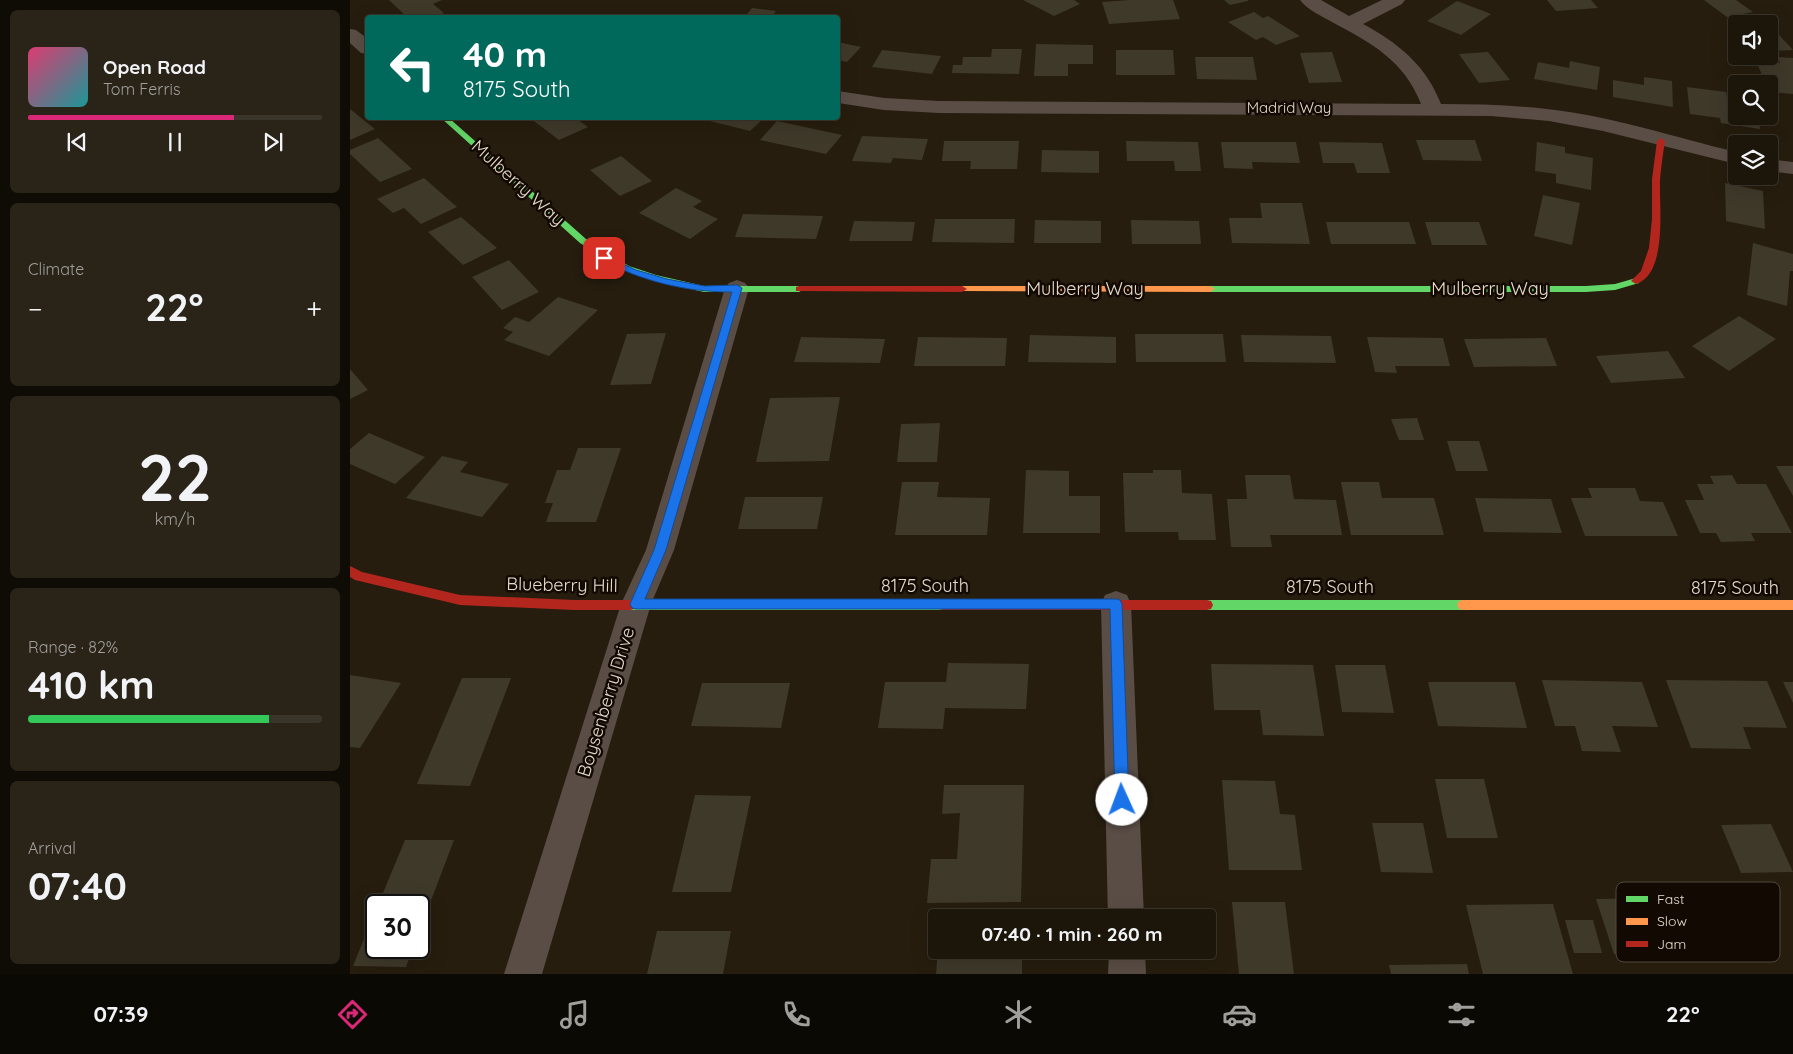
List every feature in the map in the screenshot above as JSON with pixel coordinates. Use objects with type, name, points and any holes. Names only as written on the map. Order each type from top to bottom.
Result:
[{"type":"street","points":[[1309,0],[1398,54],[1414,70],[1424,86],[1433,108]]},
{"type":"street","points":[[1348,24],[1396,0]]},
{"type":"street","points":[[350,34],[365,47]]},
{"type":"street","name":"Madrid Way","points":[[840,97],[884,104],[939,107],[1433,108],[1491,110],[1549,116],[1603,125],[1728,156]]},
{"type":"street","name":"Mulberry Way","points":[[447,120],[604,258],[633,272],[667,282],[704,289],[1586,289],[1624,285],[1642,277],[1651,264],[1655,245],[1657,166],[1661,140]]},
{"type":"street","points":[[1778,166],[1793,168]]},
{"type":"street","name":"Boysenberry Drive","points":[[523,974],[636,604],[660,550],[737,288]]},
{"type":"street","name":"Blueberry Hill","points":[[350,571],[360,576],[460,600],[574,605],[867,604]]},
{"type":"street","name":"8175 South","points":[[867,604],[1793,605]]},
{"type":"street","points":[[1116,604],[1126,909]]},
{"type":"street","points":[[1127,959],[1127,974]]},
{"type":"building","points":[[389,0],[442,0],[433,4],[444,13],[440,15],[405,15]]},
{"type":"building","points":[[1023,0],[1074,0],[1080,4],[1054,16]]},
{"type":"building","points":[[1173,0],[1180,19],[1109,24],[1102,2]]},
{"type":"building","points":[[1224,0],[1248,0],[1248,1],[1230,5]]},
{"type":"building","points":[[1547,0],[1591,0],[1598,8],[1556,11]]},
{"type":"building","points":[[1704,0],[1736,0],[1753,12],[1728,15],[1727,17]]},
{"type":"building","points":[[1457,1],[1491,14],[1461,35],[1427,21]]},
{"type":"building","points":[[752,8],[776,11],[773,15],[746,15]]},
{"type":"building","points":[[1254,12],[1263,18],[1268,16],[1300,36],[1276,45],[1263,37],[1256,40],[1228,22]]},
{"type":"building","points":[[1778,34],[1793,50],[1778,51]]},
{"type":"building","points":[[840,42],[861,47],[847,62],[840,60]]},
{"type":"building","points":[[1036,44],[1093,45],[1093,64],[1068,64],[1068,76],[1034,76]]},
{"type":"building","points":[[992,49],[1022,49],[1019,74],[952,73],[953,65],[962,65],[963,57],[991,57]]},
{"type":"building","points":[[882,50],[941,56],[932,74],[872,67]]},
{"type":"building","points":[[1116,50],[1173,50],[1175,75],[1116,75]]},
{"type":"building","points":[[1332,52],[1342,82],[1309,83],[1300,53]]},
{"type":"building","points":[[1488,52],[1510,80],[1479,83],[1459,54]]},
{"type":"building","points":[[1195,57],[1253,57],[1257,80],[1197,79]]},
{"type":"building","points":[[1778,57],[1793,58],[1793,94],[1778,93],[1778,75],[1762,75],[1758,65],[1778,65],[1778,63],[1780,63]]},
{"type":"building","points":[[1570,61],[1600,67],[1597,90],[1534,79],[1538,62],[1569,68]]},
{"type":"building","points":[[1644,77],[1672,81],[1673,107],[1613,97],[1613,80],[1644,85]]},
{"type":"building","points":[[1687,87],[1726,92],[1728,124],[1721,123],[1720,118],[1690,114]]},
{"type":"building","points":[[350,109],[375,129],[350,140]]},
{"type":"building","points":[[533,120],[578,120],[588,127],[559,140]]},
{"type":"building","points":[[706,120],[762,120],[750,131]]},
{"type":"building","points":[[777,121],[842,135],[826,154],[760,140]]},
{"type":"building","points":[[1734,125],[1759,125],[1760,129]]},
{"type":"building","points":[[862,136],[928,139],[922,160],[893,158],[891,163],[852,161]]},
{"type":"building","points":[[378,138],[412,169],[380,182],[350,154],[350,150]]},
{"type":"building","points":[[1416,140],[1475,140],[1482,161],[1423,160]]},
{"type":"building","points":[[944,141],[1019,141],[1017,169],[970,169],[971,161],[942,161]]},
{"type":"building","points":[[1126,141],[1198,142],[1201,171],[1175,171],[1174,161],[1127,161]]},
{"type":"building","points":[[1221,142],[1296,142],[1300,163],[1252,162],[1253,169],[1224,168]]},
{"type":"building","points":[[1319,142],[1382,143],[1390,173],[1357,173],[1354,163],[1323,163]]},
{"type":"building","points":[[1537,142],[1565,147],[1565,153],[1593,158],[1591,190],[1556,183],[1556,174],[1535,171]]},
{"type":"building","points":[[1042,150],[1099,151],[1099,173],[1041,172]]},
{"type":"building","points":[[621,156],[652,181],[620,196],[590,170]]},
{"type":"building","points":[[424,178],[457,207],[421,224],[404,208],[393,213],[377,199]]},
{"type":"building","points":[[1725,183],[1763,191],[1765,229],[1726,221]]},
{"type":"building","points":[[676,188],[702,201],[693,207],[718,219],[690,239],[639,213]]},
{"type":"building","points":[[1543,195],[1580,203],[1572,245],[1534,236]]},
{"type":"building","points":[[1260,203],[1302,203],[1310,244],[1232,243],[1229,218],[1262,218]]},
{"type":"building","points":[[743,214],[823,216],[816,239],[735,237]]},
{"type":"building","points":[[461,217],[497,248],[463,265],[428,232]]},
{"type":"building","points":[[935,219],[1015,219],[1014,243],[932,242]]},
{"type":"building","points":[[1035,220],[1101,221],[1101,243],[1034,243]]},
{"type":"building","points":[[1131,220],[1199,221],[1201,244],[1132,244]]},
{"type":"building","points":[[854,221],[915,222],[912,241],[849,241]]},
{"type":"building","points":[[1326,222],[1409,222],[1416,244],[1331,244]]},
{"type":"building","points":[[1425,222],[1479,222],[1487,245],[1432,245]]},
{"type":"building","points":[[1753,243],[1793,254],[1793,271],[1790,271],[1787,306],[1747,295]]},
{"type":"building","points":[[509,260],[539,292],[502,310],[472,277]]},
{"type":"building","points":[[558,297],[598,310],[549,356],[504,340],[513,332],[503,328],[515,317],[529,322]]},
{"type":"building","points":[[1739,316],[1776,339],[1729,371],[1692,346]]},
{"type":"building","points":[[666,333],[651,384],[610,385],[627,334]]},
{"type":"building","points":[[1135,334],[1223,334],[1226,362],[1136,362]]},
{"type":"building","points":[[1030,335],[1116,337],[1116,363],[1028,362]]},
{"type":"building","points":[[1241,335],[1331,336],[1336,363],[1244,362]]},
{"type":"building","points":[[801,337],[885,339],[880,363],[794,362]]},
{"type":"building","points":[[918,337],[1007,338],[1005,366],[914,366]]},
{"type":"building","points":[[1367,337],[1443,338],[1450,366],[1395,366],[1397,373],[1375,372]]},
{"type":"building","points":[[1546,338],[1557,366],[1474,367],[1464,339]]},
{"type":"building","points":[[1668,351],[1685,378],[1611,383],[1596,356]]},
{"type":"building","points":[[350,369],[368,390],[350,399]]},
{"type":"building","points":[[840,397],[829,461],[756,462],[770,398]]},
{"type":"building","points":[[1417,418],[1424,440],[1399,440],[1391,419]]},
{"type":"building","points":[[940,423],[937,462],[897,462],[901,424]]},
{"type":"building","points":[[369,433],[425,457],[395,484],[350,464],[350,449]]},
{"type":"building","points":[[1447,441],[1479,441],[1488,471],[1456,471]]},
{"type":"building","points":[[578,448],[621,448],[596,522],[546,522],[553,503],[545,503],[557,470],[570,470]]},
{"type":"building","points":[[442,456],[468,462],[460,472],[509,484],[482,517],[406,498]]},
{"type":"building","points":[[1776,466],[1793,466],[1793,496]]},
{"type":"building","points":[[1026,470],[1069,471],[1069,496],[1100,496],[1100,533],[1023,533]]},
{"type":"building","points":[[1153,470],[1181,470],[1182,493],[1212,494],[1216,540],[1179,540],[1178,532],[1125,532],[1123,473],[1153,473]]},
{"type":"building","points":[[1245,475],[1290,475],[1294,499],[1336,500],[1342,535],[1270,535],[1272,547],[1231,547],[1227,499],[1247,499]]},
{"type":"building","points":[[1732,475],[1737,484],[1766,484],[1792,533],[1751,533],[1755,541],[1721,542],[1716,533],[1700,533],[1685,500],[1704,500],[1697,484],[1714,484],[1710,476]]},
{"type":"building","points":[[902,482],[939,482],[937,497],[990,498],[987,535],[895,535]]},
{"type":"building","points":[[1341,482],[1379,482],[1382,498],[1434,498],[1444,535],[1351,535]]},
{"type":"building","points":[[1588,488],[1635,488],[1640,501],[1663,502],[1678,536],[1585,536],[1571,498],[1592,498]]},
{"type":"building","points":[[745,497],[823,497],[817,529],[738,529]]},
{"type":"building","points":[[1475,498],[1551,499],[1562,533],[1484,532]]},
{"type":"building","points":[[948,663],[1029,664],[1026,709],[945,708],[943,729],[878,728],[885,682],[946,682]]},
{"type":"building","points":[[1211,664],[1313,665],[1324,736],[1263,735],[1260,710],[1214,710]]},
{"type":"building","points":[[1335,665],[1385,665],[1394,713],[1342,712]]},
{"type":"building","points":[[350,675],[401,683],[360,748],[350,747]]},
{"type":"building","points":[[462,678],[511,678],[470,786],[417,784]]},
{"type":"building","points":[[1542,680],[1642,682],[1658,727],[1612,726],[1621,752],[1582,751],[1575,726],[1555,726]]},
{"type":"building","points":[[1666,680],[1767,681],[1787,728],[1743,727],[1751,749],[1691,748]]},
{"type":"building","points":[[1428,682],[1515,682],[1527,728],[1438,726]]},
{"type":"building","points":[[1783,682],[1793,682],[1793,703]]},
{"type":"building","points":[[702,683],[790,683],[781,728],[691,726]]},
{"type":"building","points":[[1435,779],[1484,779],[1498,838],[1447,838]]},
{"type":"building","points":[[1222,780],[1275,781],[1280,814],[1295,815],[1302,870],[1229,870]]},
{"type":"building","points":[[944,785],[1024,785],[1021,902],[927,903],[931,859],[957,859],[960,813],[942,814]]},
{"type":"building","points":[[695,795],[751,796],[731,892],[672,892]]},
{"type":"building","points":[[1372,823],[1423,823],[1433,873],[1381,872]]},
{"type":"building","points":[[1771,824],[1793,872],[1741,873],[1721,825]]},
{"type":"building","points":[[405,840],[454,840],[430,903],[430,894],[383,894]]},
{"type":"building","points":[[1596,899],[1616,899],[1616,954],[1614,954]]},
{"type":"building","points":[[1232,902],[1285,902],[1294,974],[1239,974]]},
{"type":"building","points":[[1553,904],[1573,974],[1483,974],[1466,905]]},
{"type":"building","points":[[1565,920],[1593,920],[1602,953],[1574,953]]},
{"type":"building","points":[[657,931],[731,931],[723,974],[647,974]]},
{"type":"building","points":[[365,936],[365,959],[409,959],[406,967],[353,966]]},
{"type":"building","points":[[937,959],[1022,959],[1022,974],[936,974]]},
{"type":"building","points":[[1467,964],[1469,974],[1391,974],[1389,965]]},
{"type":"traffic: fast","points":[[447,120],[583,241],[626,268],[654,278],[704,289],[799,289]]},
{"type":"traffic: fast","points":[[1210,289],[1586,289],[1615,287],[1636,281]]},
{"type":"traffic: fast","points":[[630,605],[943,605]]},
{"type":"traffic: fast","points":[[1207,605],[1463,605]]},
{"type":"traffic: slow","points":[[962,289],[1210,289]]},
{"type":"traffic: slow","points":[[1463,605],[1793,605]]},
{"type":"traffic: jam","points":[[1636,281],[1645,273],[1654,248],[1656,234],[1656,179],[1661,141]]},
{"type":"traffic: jam","points":[[799,289],[962,289]]},
{"type":"traffic: jam","points":[[350,571],[359,576],[460,600],[574,605],[630,605]]},
{"type":"traffic: jam","points":[[943,605],[1207,605]]},
{"type":"route","points":[[604,258],[633,272],[667,282],[704,289],[737,288],[660,550],[636,604],[1116,604],[1122,800]]}]
